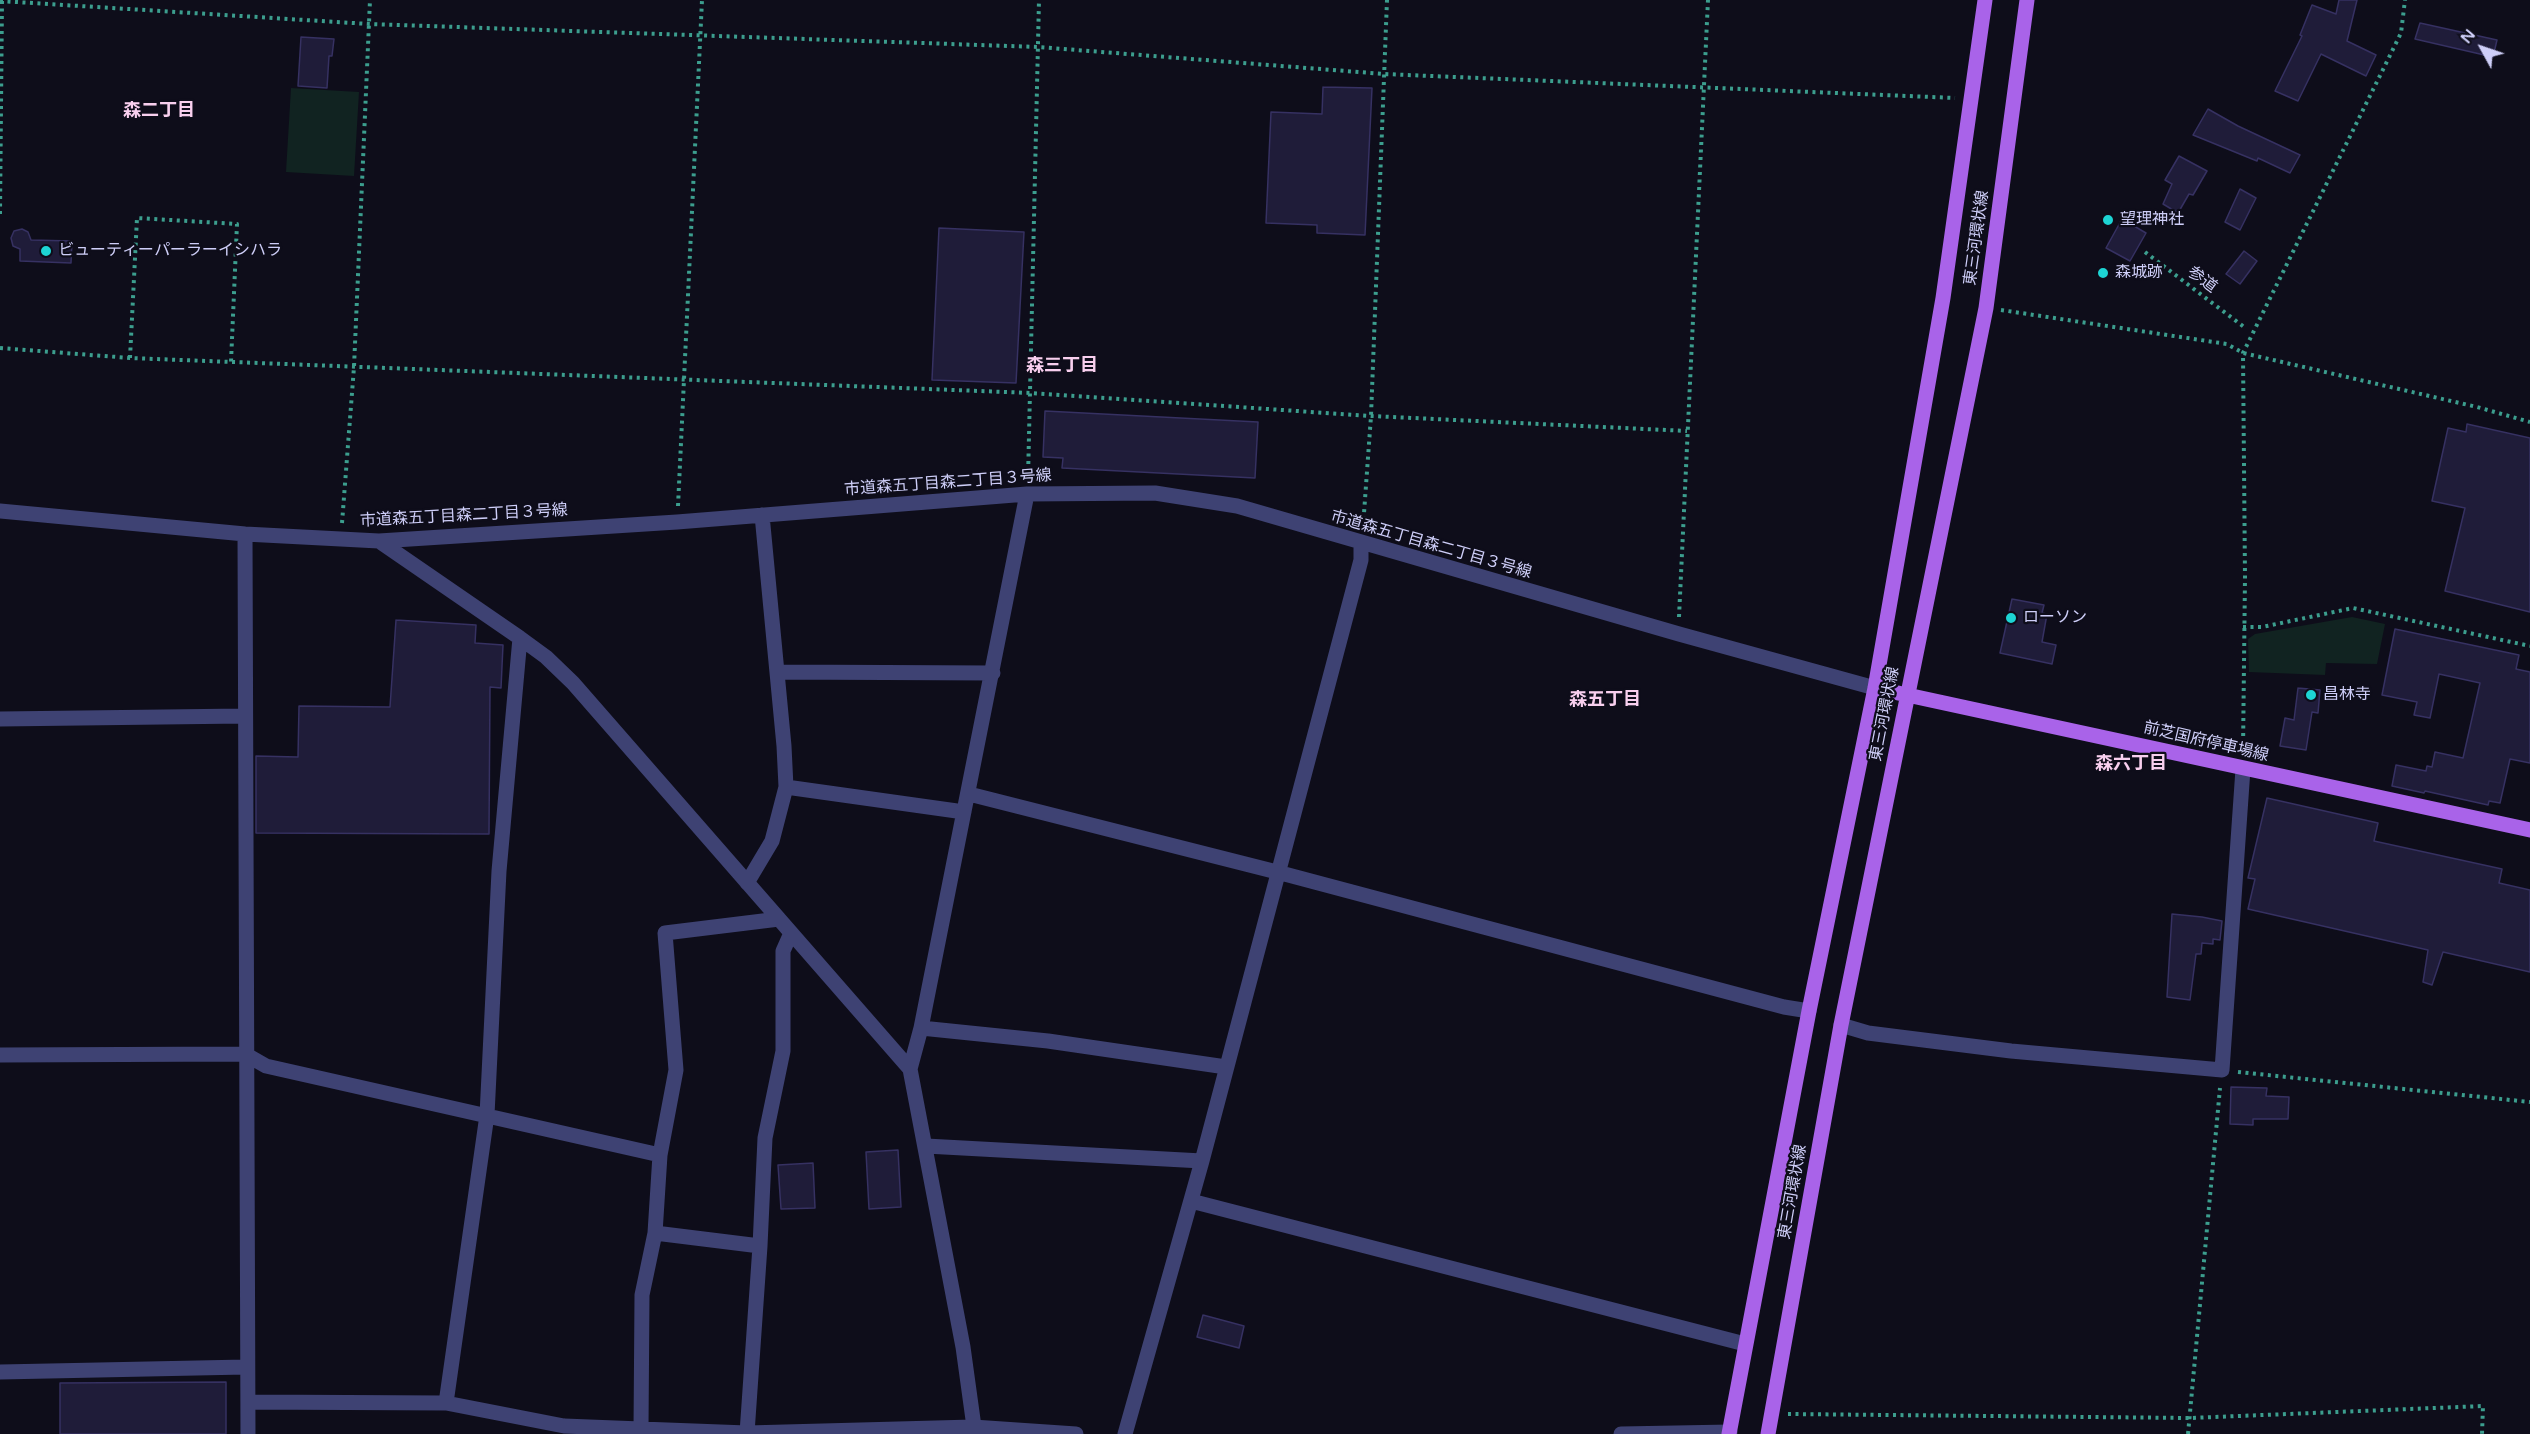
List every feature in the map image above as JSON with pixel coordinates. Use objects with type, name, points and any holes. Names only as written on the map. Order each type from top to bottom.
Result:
[{"type":"main road","name":"東三河環状線","points":[[1730,1433],[1809,1011],[1875,688],[1943,298],[1985,0]]},
{"type":"main road","name":"東三河環状線","points":[[1768,1434],[1841,1025],[1986,308],[2027,0]]},
{"type":"main road","name":"前芝国府停車場線","points":[[1875,688],[2530,830]]},
{"type":"street","name":"市道森五丁目森二丁目３号線","points":[[0,511],[245,534],[380,541],[677,522],[1027,494],[1116,492],[1187,497],[1237,506],[1361,544],[1875,688]]},
{"type":"street","points":[[974,1430],[963,1347],[910,1069],[921,1028],[969,794],[1027,494]]},
{"type":"street","points":[[747,883],[772,841],[786,787],[762,515]]},
{"type":"street","points":[[245,534],[248,1434]]},
{"type":"street","points":[[380,541],[520,638],[546,657],[573,682],[910,1069]]},
{"type":"street","points":[[1125,1434],[1202,1161],[1277,872],[1362,560],[1361,544]]},
{"type":"street","points":[[446,1403],[488,1115],[500,871],[520,638]]},
{"type":"street","points":[[777,672],[993,674]]},
{"type":"street","points":[[0,719],[244,716]]},
{"type":"street","points":[[1841,1025],[1868,1033],[2011,1051],[2222,1070],[2243,769]]},
{"type":"street","points":[[786,787],[964,812]]},
{"type":"street","points":[[969,794],[1277,872],[1784,1007],[1809,1011]]},
{"type":"street","points":[[641,1429],[642,1294],[655,1233],[660,1155],[676,1070],[665,933],[779,919]]},
{"type":"street","points":[[747,1433],[765,1138],[783,1051],[783,951],[791,933]]},
{"type":"street","points":[[921,1028],[1048,1041],[1226,1067]]},
{"type":"street","points":[[0,1055],[245,1054],[266,1066],[660,1155]]},
{"type":"street","points":[[926,1146],[1202,1161]]},
{"type":"street","points":[[1191,1201],[1745,1344]]},
{"type":"street","points":[[655,1233],[760,1246]]},
{"type":"street","points":[[0,1372],[246,1367]]},
{"type":"street","points":[[248,1402],[446,1403],[564,1430],[641,1429],[747,1433],[974,1430],[1076,1434]]},
{"type":"street","points":[[1621,1434],[1730,1433]]},
{"type":"path","points":[[341,539],[354,367],[370,0]]},
{"type":"path","points":[[677,522],[702,0]]},
{"type":"path","points":[[1027,494],[1039,0]]},
{"type":"path","points":[[1361,544],[1371,416],[1387,0]]},
{"type":"path","points":[[1679,634],[1708,0]]},
{"type":"path","points":[[2243,769],[2245,577],[2243,353],[2401,33],[2405,0]]},
{"type":"path","points":[[0,214],[1,1],[369,24],[1038,47],[1384,74],[1971,99]]},
{"type":"path","points":[[130,358],[137,218],[237,224],[231,362]]},
{"type":"path","name":"参道","points":[[2145,252],[2244,327]]},
{"type":"path","points":[[1986,308],[2227,344],[2243,353],[2477,407],[2530,422]]},
{"type":"path","points":[[0,348],[130,358],[1031,393],[1371,416],[1688,431]]},
{"type":"path","points":[[2243,627],[2262,627],[2353,608],[2530,646]]},
{"type":"path","points":[[2188,1434],[2222,1070],[2530,1102]]},
{"type":"path","points":[[1772,1414],[2190,1418],[2483,1406],[2482,1434]]},
{"type":"green space","points":[[291,88],[359,92],[354,176],[286,172]]},
{"type":"green space","points":[[2352,617],[2385,624],[2377,664],[2326,663],[2325,675],[2249,672],[2248,639],[2255,634]]},
{"type":"building","points":[[2339,0],[2357,0],[2347,41],[2376,55],[2366,76],[2321,54],[2298,101],[2275,91],[2302,36],[2300,35],[2312,5],[2336,14]]},
{"type":"building","points":[[2420,23],[2497,40],[2493,57],[2415,39]]},
{"type":"building","points":[[301,37],[334,39],[332,56],[329,56],[327,88],[298,86]]},
{"type":"building","points":[[1323,87],[1372,88],[1365,235],[1317,233],[1317,225],[1266,223],[1271,112],[1322,114]]},
{"type":"building","points":[[2208,109],[2300,155],[2290,173],[2258,158],[2257,161],[2193,135]]},
{"type":"building","points":[[2179,156],[2207,171],[2193,195],[2189,194],[2178,213],[2163,204],[2172,184],[2165,180]]},
{"type":"building","points":[[2240,189],[2256,198],[2240,230],[2225,222]]},
{"type":"building","points":[[2122,219],[2146,233],[2130,261],[2106,248]]},
{"type":"building","points":[[939,228],[1024,232],[1016,383],[932,380]]},
{"type":"building","points":[[22,229],[28,232],[31,240],[72,241],[71,263],[20,261],[20,249],[13,246],[11,238],[14,231]]},
{"type":"building","points":[[2244,251],[2257,261],[2240,284],[2226,274]]},
{"type":"building","points":[[1045,411],[1258,422],[1255,478],[1062,468],[1063,458],[1043,457]]},
{"type":"building","points":[[2467,424],[2530,438],[2530,612],[2445,591],[2465,508],[2432,501],[2448,428],[2466,432]]},
{"type":"building","points":[[2012,599],[2044,605],[2042,613],[2047,614],[2042,642],[2056,645],[2052,664],[2000,653]]},
{"type":"building","points":[[396,620],[476,625],[475,643],[503,645],[501,688],[490,687],[489,834],[256,833],[256,756],[298,757],[299,706],[390,707]]},
{"type":"building","points":[[2395,629],[2519,655],[2516,669],[2530,672],[2530,763],[2510,759],[2500,803],[2489,801],[2488,805],[2392,786],[2396,765],[2426,771],[2427,766],[2432,767],[2435,752],[2463,758],[2480,683],[2439,674],[2430,718],[2414,715],[2417,702],[2382,695]]},
{"type":"building","points":[[2298,688],[2320,690],[2318,713],[2312,712],[2306,750],[2280,746],[2285,718],[2294,720]]},
{"type":"building","points":[[2267,798],[2378,823],[2374,841],[2502,869],[2499,883],[2530,890],[2530,972],[2443,952],[2432,985],[2423,982],[2428,950],[2248,909],[2255,879],[2248,878]]},
{"type":"building","points":[[2172,914],[2222,921],[2220,940],[2213,939],[2213,944],[2202,943],[2201,954],[2196,954],[2190,1000],[2167,997]]},
{"type":"building","points":[[2231,1087],[2267,1088],[2266,1096],[2289,1097],[2288,1119],[2253,1119],[2253,1125],[2230,1124]]},
{"type":"building","points":[[898,1150],[901,1207],[869,1209],[866,1152]]},
{"type":"building","points":[[813,1163],[815,1208],[781,1209],[778,1165]]},
{"type":"building","points":[[1203,1315],[1244,1326],[1239,1348],[1197,1337]]},
{"type":"building","points":[[226,1382],[226,1434],[60,1434],[60,1383]]},
{"type":"place","name":"望理神社","points":[[2108,220]]},
{"type":"place","name":"ビューティーパーラーイシハラ","points":[[46,251]]},
{"type":"place","name":"森城跡","points":[[2103,273]]},
{"type":"place","name":"ローソン","points":[[2011,618]]},
{"type":"place","name":"昌林寺","points":[[2311,695]]},
{"type":"district","name":"森二丁目","points":[[159,111]]},
{"type":"district","name":"森三丁目","points":[[1062,366]]},
{"type":"district","name":"森五丁目","points":[[1605,700]]},
{"type":"district","name":"森六丁目","points":[[2131,764]]}]
